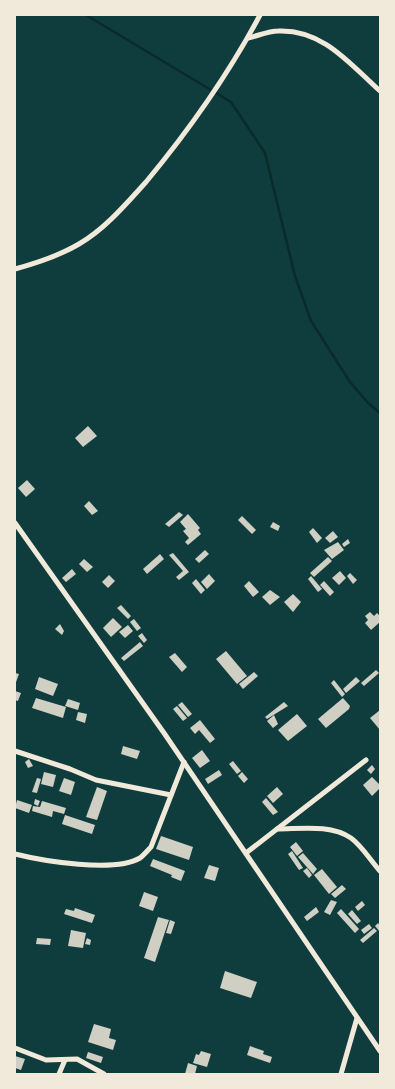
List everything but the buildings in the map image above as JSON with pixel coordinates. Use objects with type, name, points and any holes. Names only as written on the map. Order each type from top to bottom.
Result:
[{"type":"street","points":[[15,269],[47,259],[79,244],[112,218],[176,146],[208,102],[260,15]]},
{"type":"street","points":[[248,38],[278,31],[307,34],[332,46],[380,91]]},
{"type":"street","points":[[15,523],[184,762],[380,1051]]},
{"type":"street","points":[[15,751],[70,769],[96,780],[171,796]]},
{"type":"street","points":[[246,853],[366,760]]},
{"type":"street","points":[[15,854],[40,860],[111,864],[128,862],[141,857],[151,846],[184,762]]},
{"type":"street","points":[[277,829],[326,829],[339,832],[352,839],[380,871]]},
{"type":"street","points":[[341,1074],[357,1018]]},
{"type":"street","points":[[15,1048],[46,1060],[77,1059],[104,1074]]},
{"type":"street","points":[[59,1074],[65,1060]]},
{"type":"waterway","points":[[86,15],[231,102],[265,153],[295,276],[311,321],[350,382],[368,403],[380,413]]}]
